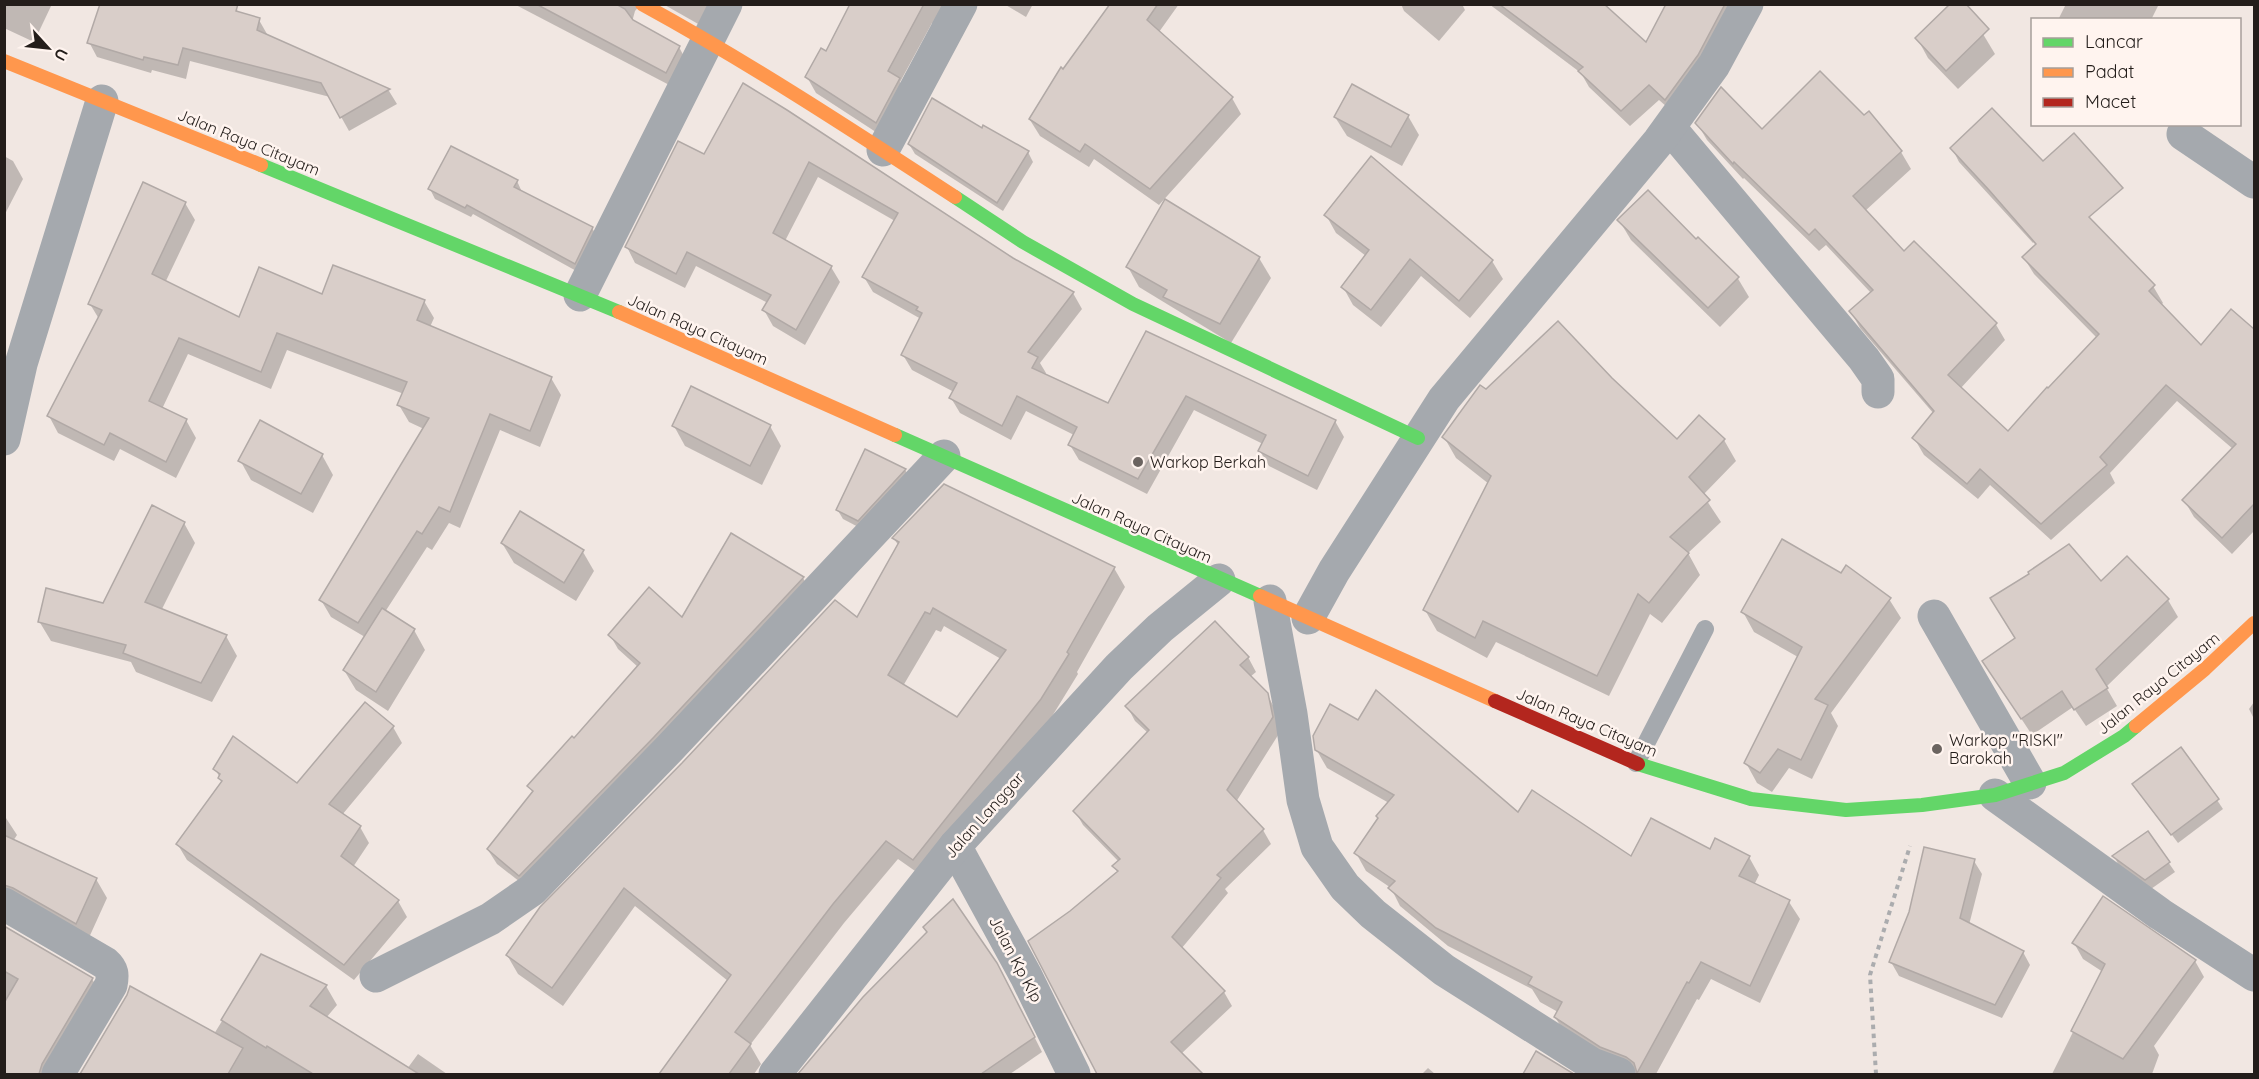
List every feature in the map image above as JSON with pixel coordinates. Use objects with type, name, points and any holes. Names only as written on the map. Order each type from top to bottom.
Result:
[{"type":"main road","points":[[642,4],[709,41],[883,150],[1023,242],[1133,304],[1418,438]]},
{"type":"main road","name":"Jalan Raya Citayam","points":[[4,61],[580,295],[1636,763],[1751,799],[1846,810],[1922,805],[1995,795],[2064,773],[2124,736],[2205,669],[2254,623]]},
{"type":"street","points":[[580,295],[726,4]]},
{"type":"street","points":[[883,150],[961,4]]},
{"type":"street","points":[[1308,618],[1334,571],[1444,399],[1670,128],[1714,65],[1747,4]]},
{"type":"street","points":[[4,439],[21,364],[102,101]]},
{"type":"street","points":[[1670,128],[1864,359],[1878,379],[1878,392]]},
{"type":"street","points":[[2183,134],[2254,182]]},
{"type":"street","points":[[376,976],[490,919],[532,890],[668,750],[944,456]]},
{"type":"street","name":"Jalan Langgar","points":[[775,1074],[955,846],[1119,667],[1160,628],[1220,580]]},
{"type":"street","points":[[1270,602],[1291,714],[1303,800],[1317,847],[1345,887],[1373,914],[1444,970],[1592,1064],[1619,1074]]},
{"type":"street","points":[[1934,616],[2030,783]]},
{"type":"street","points":[[1995,795],[2160,914],[2254,975]]},
{"type":"street","name":"Jalan Kp Klp","points":[[955,846],[1026,976],[1074,1074]]},
{"type":"street","points":[[4,904],[105,963],[110,967],[113,975],[111,985],[58,1074]]},
{"type":"lane","points":[[1636,763],[1705,629]]},
{"type":"path","points":[[1876,1074],[1870,975],[1922,805]]},
{"type":"building","points":[[100,4],[238,4],[236,11],[260,18],[257,30],[390,89],[340,118],[321,83],[183,48],[178,65],[144,57],[143,60],[87,43]]},
{"type":"building","points":[[536,4],[616,4],[625,9],[633,20],[680,46],[666,73]]},
{"type":"building","points":[[850,4],[924,4],[888,71],[900,78],[876,123],[805,77],[821,48],[826,51]]},
{"type":"building","points":[[1110,4],[1158,4],[1147,20],[1233,97],[1150,189],[1085,144],[1080,152],[1029,119],[1061,67],[1063,69]]},
{"type":"building","points":[[1499,4],[1604,4],[1646,42],[1666,4],[1725,4],[1698,55],[1665,100],[1649,85],[1621,111],[1578,71],[1583,67]]},
{"type":"building","points":[[1950,4],[1966,4],[1989,29],[1946,71],[1915,38]]},
{"type":"building","points":[[1820,71],[1864,115],[1869,111],[1902,151],[1853,196],[1904,251],[1914,241],[1997,323],[1948,375],[2008,431],[2099,334],[2022,257],[2036,244],[1950,148],[1992,108],[2043,161],[2074,133],[2123,188],[2089,217],[2155,285],[2149,291],[2201,345],[2231,309],[2254,329],[2254,504],[2222,538],[2182,500],[2236,444],[2166,385],[2100,457],[2107,465],[2041,524],[1980,469],[1967,484],[1912,438],[1934,411],[1849,311],[1873,290],[1815,229],[1809,235],[1734,162],[1733,164],[1695,123],[1721,87],[1762,129]]},
{"type":"building","points":[[743,83],[1013,258],[1074,292],[1028,352],[1038,357],[1032,368],[1108,403],[1146,331],[1336,420],[1308,476],[1258,451],[1266,435],[1186,396],[1138,479],[1068,445],[1077,427],[1017,396],[1002,426],[949,398],[957,383],[901,355],[922,313],[916,310],[918,307],[862,277],[898,213],[809,162],[773,233],[832,266],[796,330],[762,310],[771,295],[687,252],[676,274],[625,247],[678,141],[704,154]]},
{"type":"building","points":[[1352,84],[1409,115],[1391,147],[1334,117]]},
{"type":"building","points":[[932,98],[982,128],[983,125],[1029,151],[997,203],[908,144]]},
{"type":"building","points":[[451,146],[518,180],[514,187],[593,227],[575,264],[467,205],[465,208],[428,189]]},
{"type":"building","points":[[1371,156],[1493,260],[1459,301],[1410,259],[1371,310],[1341,287],[1369,250],[1324,215]]},
{"type":"building","points":[[143,182],[186,202],[152,274],[239,317],[259,267],[322,294],[333,265],[425,300],[417,320],[552,377],[530,431],[490,414],[450,512],[439,507],[422,534],[417,531],[358,623],[319,600],[429,418],[397,405],[407,382],[277,333],[261,372],[179,338],[149,401],[187,419],[166,462],[110,433],[104,445],[47,416],[102,310],[88,304]]},
{"type":"building","points":[[1648,190],[1696,239],[1698,237],[1739,277],[1708,308],[1617,220]]},
{"type":"building","points":[[1165,199],[1260,257],[1220,324],[1163,297],[1167,290],[1126,267]]},
{"type":"building","points":[[1558,321],[1612,378],[1677,439],[1699,415],[1725,439],[1689,477],[1710,500],[1670,537],[1689,553],[1649,603],[1638,594],[1597,676],[1483,621],[1475,638],[1423,610],[1491,476],[1442,437],[1480,385],[1486,389]]},
{"type":"building","points":[[691,386],[771,425],[750,466],[672,426]]},
{"type":"building","points":[[260,420],[323,454],[301,494],[238,461]]},
{"type":"building","points":[[865,449],[906,469],[858,521],[836,510]]},
{"type":"building","points":[[944,484],[1115,567],[1067,652],[1069,654],[1041,699],[913,860],[886,841],[833,904],[735,1032],[751,1044],[729,1074],[659,1074],[731,975],[624,888],[552,988],[506,955],[540,907],[682,763],[835,600],[857,617],[899,542],[892,538]],"holes":[[[933,608],[1006,650],[957,717],[888,675],[925,612],[930,614]]]},
{"type":"building","points":[[152,505],[185,522],[145,602],[227,635],[201,683],[123,653],[126,645],[38,622],[46,588],[103,603]]},
{"type":"building","points":[[520,511],[584,550],[564,583],[501,543]]},
{"type":"building","points":[[731,533],[804,577],[654,737],[519,876],[487,849],[533,791],[527,786],[572,736],[574,738],[640,663],[608,635],[649,587],[682,617]]},
{"type":"building","points":[[1782,539],[1841,573],[1846,565],[1891,598],[1815,699],[1828,705],[1801,760],[1778,749],[1760,773],[1744,763],[1802,647],[1741,612]]},
{"type":"building","points":[[2069,544],[2101,581],[2127,556],[2169,599],[2096,669],[2108,688],[2074,710],[2062,691],[2021,719],[1982,661],[2015,638],[1990,598],[2029,574],[2028,572]]},
{"type":"building","points":[[382,608],[415,629],[376,692],[343,670]]},
{"type":"building","points":[[1215,621],[1249,657],[1240,665],[1268,693],[1273,717],[1227,790],[1264,829],[1217,875],[1221,878],[1172,937],[1225,991],[1171,1042],[1203,1074],[1097,1074],[1028,941],[1070,911],[1118,871],[1112,866],[1120,859],[1073,811],[1149,730],[1125,706]]},
{"type":"building","points":[[1376,690],[1518,812],[1532,790],[1631,856],[1651,818],[1710,849],[1715,838],[1750,856],[1739,876],[1790,900],[1750,986],[1701,962],[1689,983],[1687,982],[1637,1073],[1634,1063],[1626,1057],[1600,1047],[1554,1017],[1562,1002],[1528,984],[1532,977],[1436,928],[1388,888],[1395,881],[1354,853],[1378,818],[1376,816],[1394,795],[1315,750],[1313,736],[1330,704],[1358,720]]},
{"type":"building","points":[[365,702],[394,726],[329,804],[361,826],[341,856],[399,900],[344,965],[176,844],[222,781],[218,778],[220,774],[213,769],[233,736],[297,783]]},
{"type":"building","points":[[2181,747],[2219,799],[2171,835],[2132,784]]},
{"type":"building","points":[[2148,831],[2170,862],[2145,880],[2112,856]]},
{"type":"building","points":[[4,835],[97,878],[76,924],[4,885]]},
{"type":"building","points":[[1924,847],[1975,859],[1960,918],[2024,951],[1995,1005],[1889,962],[1909,912]]},
{"type":"building","points":[[2103,896],[2196,960],[2123,1059],[2071,1031],[2105,964],[2072,943]]},
{"type":"building","points":[[953,899],[997,963],[1035,1037],[981,1074],[798,1074],[863,997],[927,932],[923,927]]},
{"type":"building","points":[[4,926],[93,978],[42,1064],[39,1074],[4,1074],[4,1003],[18,979],[4,971]]},
{"type":"building","points":[[261,954],[327,985],[310,1006],[419,1074],[313,1074],[221,1020]]},
{"type":"building","points":[[130,986],[243,1048],[228,1074],[80,1074],[127,995]]},
{"type":"building","points":[[1536,1051],[1574,1074],[1523,1074]]},
{"type":"traffic: fast","points":[[261,165],[619,312]]},
{"type":"traffic: fast","points":[[955,197],[1023,242],[1133,304],[1418,438]]},
{"type":"traffic: fast","points":[[895,435],[1260,596]]},
{"type":"traffic: fast","points":[[1638,764],[1751,799],[1846,810],[1922,805],[1995,795],[2064,773],[2124,736],[2136,726]]},
{"type":"traffic: slow","points":[[642,4],[761,73],[955,197]]},
{"type":"traffic: slow","points":[[4,61],[261,165]]},
{"type":"traffic: slow","points":[[619,312],[895,435]]},
{"type":"traffic: slow","points":[[1260,596],[1495,701]]},
{"type":"traffic: slow","points":[[2136,726],[2205,669],[2254,623]]},
{"type":"traffic: jam","points":[[1495,701],[1638,764]]},
{"type":"place","name":"Warkop Berkah","points":[[1138,462]]},
{"type":"place","name":"Warkop \"RISKI\" Barokah","points":[[1937,749]]}]
